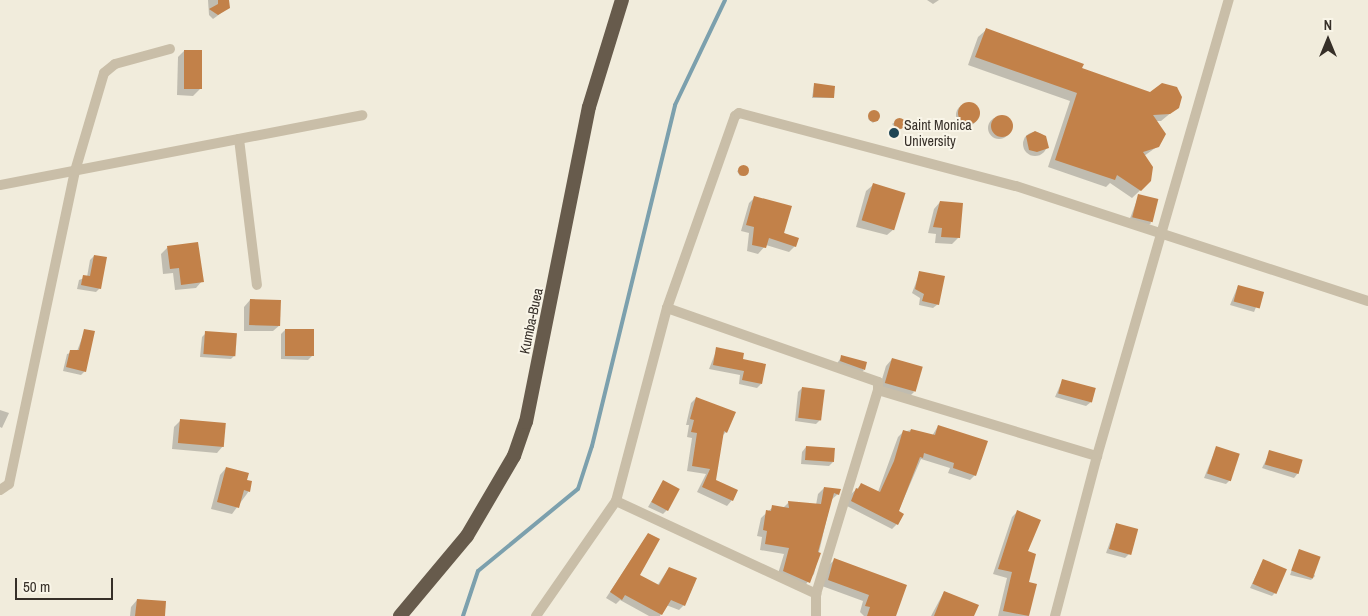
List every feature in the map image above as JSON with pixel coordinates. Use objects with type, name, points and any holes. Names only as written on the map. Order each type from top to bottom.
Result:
[{"type":"highway","name":"Kumba-Buea","points":[[400,616],[467,536],[517,448],[526,422],[553,295],[589,107],[622,0]]},
{"type":"street","points":[[1055,616],[1097,456],[1228,0]]},
{"type":"street","points":[[0,490],[9,484],[75,171],[104,73],[115,64],[170,49]]},
{"type":"street","points":[[536,616],[616,501],[666,308],[735,116],[742,113],[1016,186],[1368,301]]},
{"type":"street","points":[[0,185],[362,114]]},
{"type":"street","points":[[239,139],[257,286]]},
{"type":"street","points":[[666,308],[874,379],[878,390],[816,594],[816,616]]},
{"type":"street","points":[[878,390],[1097,456]]},
{"type":"street","points":[[616,501],[816,594]]},
{"type":"building","points":[[218,0],[229,0],[230,8],[218,15],[209,9],[218,4]]},
{"type":"building","points":[[986,28],[1084,64],[1082,68],[1150,92],[1162,83],[1177,87],[1182,97],[1179,108],[1170,114],[1153,115],[1166,134],[1159,147],[1143,152],[1153,167],[1151,181],[1141,191],[1117,175],[1115,180],[1055,160],[1077,93],[975,57]]},
{"type":"building","points":[[184,50],[202,50],[202,89],[184,89]]},
{"type":"building","points":[[814,83],[835,86],[834,98],[813,97]]},
{"type":"building","points":[[969,102],[977,105],[980,113],[977,121],[969,124],[961,121],[958,113],[961,105]]},
{"type":"building","points":[[874,110],[880,116],[874,122],[868,116]]},
{"type":"building","points":[[1002,115],[1010,118],[1013,126],[1010,134],[1002,137],[994,134],[991,126],[994,118]]},
{"type":"building","points":[[899,117],[905,123],[899,129],[893,123]]},
{"type":"building","points":[[1035,131],[1046,136],[1049,148],[1037,152],[1029,150],[1026,136]]},
{"type":"building","points":[[743,164],[749,170],[743,176],[737,170]]},
{"type":"building","points":[[873,183],[906,193],[894,230],[862,220]]},
{"type":"building","points":[[1138,194],[1158,199],[1153,222],[1132,217]]},
{"type":"building","points":[[754,196],[792,206],[784,233],[799,238],[796,247],[769,238],[766,248],[752,245],[754,227],[746,225]]},
{"type":"building","points":[[940,201],[963,203],[960,238],[941,237],[942,228],[933,227]]},
{"type":"building","points":[[198,242],[204,282],[181,285],[179,268],[170,269],[167,246]]},
{"type":"building","points":[[94,255],[107,257],[101,289],[81,285],[83,275],[90,276]]},
{"type":"building","points":[[919,271],[945,276],[939,305],[922,301],[924,294],[915,289]]},
{"type":"building","points":[[1238,285],[1264,292],[1260,308],[1234,301]]},
{"type":"building","points":[[250,299],[281,300],[280,326],[249,325]]},
{"type":"building","points":[[84,329],[95,331],[86,372],[66,367],[70,350],[79,350]]},
{"type":"building","points":[[285,329],[314,329],[314,356],[285,356]]},
{"type":"building","points":[[205,331],[237,333],[235,356],[203,354]]},
{"type":"building","points":[[716,347],[744,353],[743,359],[766,364],[762,384],[742,380],[744,371],[713,365]]},
{"type":"building","points":[[841,355],[867,362],[865,370],[840,361]]},
{"type":"building","points":[[892,358],[923,367],[916,392],[885,383]]},
{"type":"building","points":[[1062,379],[1096,388],[1092,403],[1058,393]]},
{"type":"building","points":[[802,387],[825,390],[821,421],[798,418]]},
{"type":"building","points":[[696,397],[736,412],[727,433],[724,431],[716,480],[738,490],[733,501],[702,487],[710,469],[692,466],[697,433],[691,432],[694,420],[690,419]]},
{"type":"building","points":[[180,419],[226,423],[224,447],[178,443]]},
{"type":"building","points":[[938,425],[988,441],[976,476],[953,468],[954,463],[924,453],[923,458],[920,457],[899,511],[904,514],[898,525],[851,501],[856,488],[858,489],[861,483],[880,492],[894,461],[903,430],[910,432],[911,429],[935,435]]},
{"type":"building","points":[[806,446],[835,448],[834,462],[805,460]]},
{"type":"building","points":[[1216,446],[1240,454],[1231,481],[1207,474]]},
{"type":"building","points":[[1269,450],[1303,460],[1299,474],[1265,464]]},
{"type":"building","points":[[226,467],[249,473],[247,480],[252,481],[250,492],[244,490],[239,508],[217,502]]},
{"type":"building","points":[[663,480],[680,489],[668,511],[651,502]]},
{"type":"building","points":[[824,487],[841,489],[839,495],[834,493],[818,552],[821,553],[810,583],[783,571],[789,548],[765,544],[767,531],[763,530],[766,510],[771,511],[772,505],[789,508],[788,501],[821,504]]},
{"type":"building","points":[[1017,510],[1041,520],[1028,551],[1036,554],[1029,582],[1037,584],[1029,616],[1003,611],[1012,572],[998,569]]},
{"type":"building","points":[[1116,523],[1138,529],[1131,555],[1109,549]]},
{"type":"building","points":[[648,533],[660,539],[640,575],[659,585],[669,567],[697,578],[685,606],[671,600],[662,615],[625,595],[622,600],[610,592]]},
{"type":"building","points":[[1299,549],[1321,557],[1313,578],[1291,571]]},
{"type":"building","points":[[834,558],[907,585],[896,616],[867,616],[870,607],[865,606],[869,595],[828,580]]},
{"type":"building","points":[[1263,559],[1287,569],[1276,594],[1252,584]]},
{"type":"building","points":[[944,591],[979,605],[974,616],[934,616]]},
{"type":"building","points":[[137,599],[166,601],[165,616],[135,616]]},
{"type":"waterway","points":[[463,616],[478,571],[578,489],[592,446],[675,105],[725,0]]},
{"type":"place","name":"Saint Monica University","points":[[894,133]]}]
